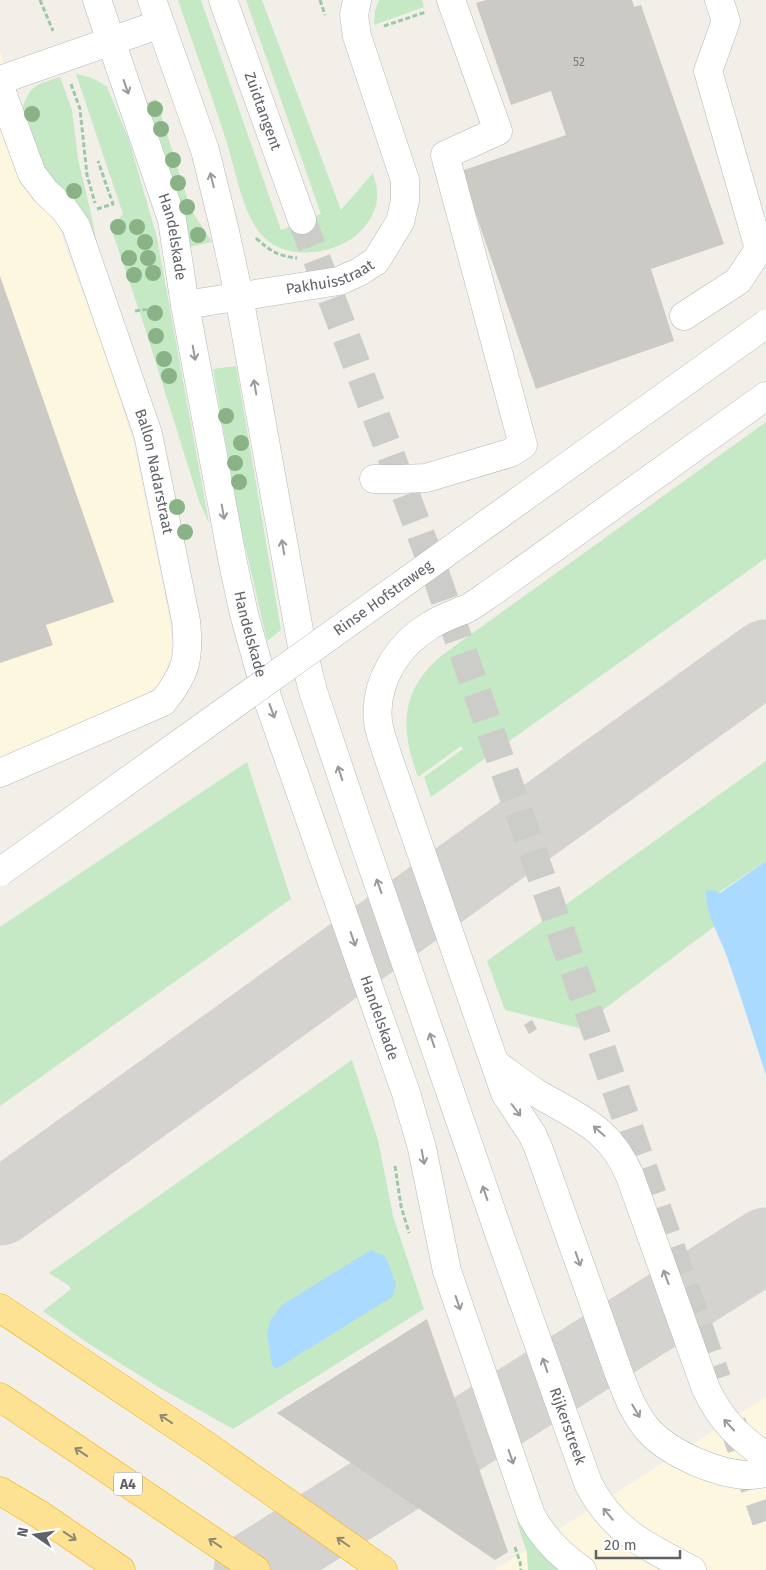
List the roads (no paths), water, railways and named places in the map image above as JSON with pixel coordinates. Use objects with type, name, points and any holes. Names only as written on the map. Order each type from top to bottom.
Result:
[{"type":"highway","points":[[0,1308],[207,1446],[383,1570]]},
{"type":"highway","name":"A4","points":[[0,1397],[256,1570]]},
{"type":"highway","points":[[0,1491],[39,1514],[121,1570]]},
{"type":"street","name":"Handelskade","points":[[97,0],[172,220],[185,305],[233,564],[244,614],[268,700],[406,1093],[422,1148],[444,1257],[456,1300],[531,1515],[536,1525],[553,1547],[582,1570]]},
{"type":"street","name":"Zuidtangent","points":[[223,0],[302,220]]},
{"type":"street","name":"Pakhuisstraat","points":[[185,305],[339,281],[359,272],[376,261],[400,222],[405,201],[404,180],[357,36],[354,14],[356,0]]},
{"type":"street","points":[[684,316],[738,281],[758,249],[708,71],[726,21],[719,0]]},
{"type":"street","points":[[374,479],[426,478],[510,453],[523,445],[444,155],[498,132],[451,1]]},
{"type":"street","points":[[0,80],[110,40],[156,12],[205,150],[239,296]]},
{"type":"street","name":"Ballon Nadarstraat","points":[[0,87],[32,174],[46,192],[64,209],[76,226],[148,434],[186,621],[188,644],[185,667],[176,686],[163,702],[0,773]]},
{"type":"street","name":"Rijkerstreek","points":[[239,296],[292,595],[313,691],[581,1466],[596,1498],[613,1521],[628,1534],[692,1570]]},
{"type":"street","name":"Rinse Hofstraweg","points":[[0,872],[766,324]]},
{"type":"street","points":[[766,396],[495,590],[419,633],[399,652],[391,664],[380,693],[378,707],[380,732],[478,1016],[506,1093],[538,1147],[630,1400],[649,1430],[671,1449],[696,1462],[714,1468],[746,1475],[766,1473]]},
{"type":"street","points":[[497,1065],[537,1093],[597,1128],[617,1152],[630,1176],[706,1389],[715,1408],[736,1432],[766,1457]]},
{"type":"water","points":[[766,861],[766,1075],[724,949],[710,916],[706,891],[713,890],[720,893]]},
{"type":"water","points":[[371,1250],[386,1257],[396,1285],[392,1297],[276,1369],[272,1365],[267,1333],[271,1319],[282,1305]]},
{"type":"tunnel","points":[[302,220],[436,575],[717,1379]]},
{"type":"tunnel","points":[[732,1422],[766,1521]]}]
